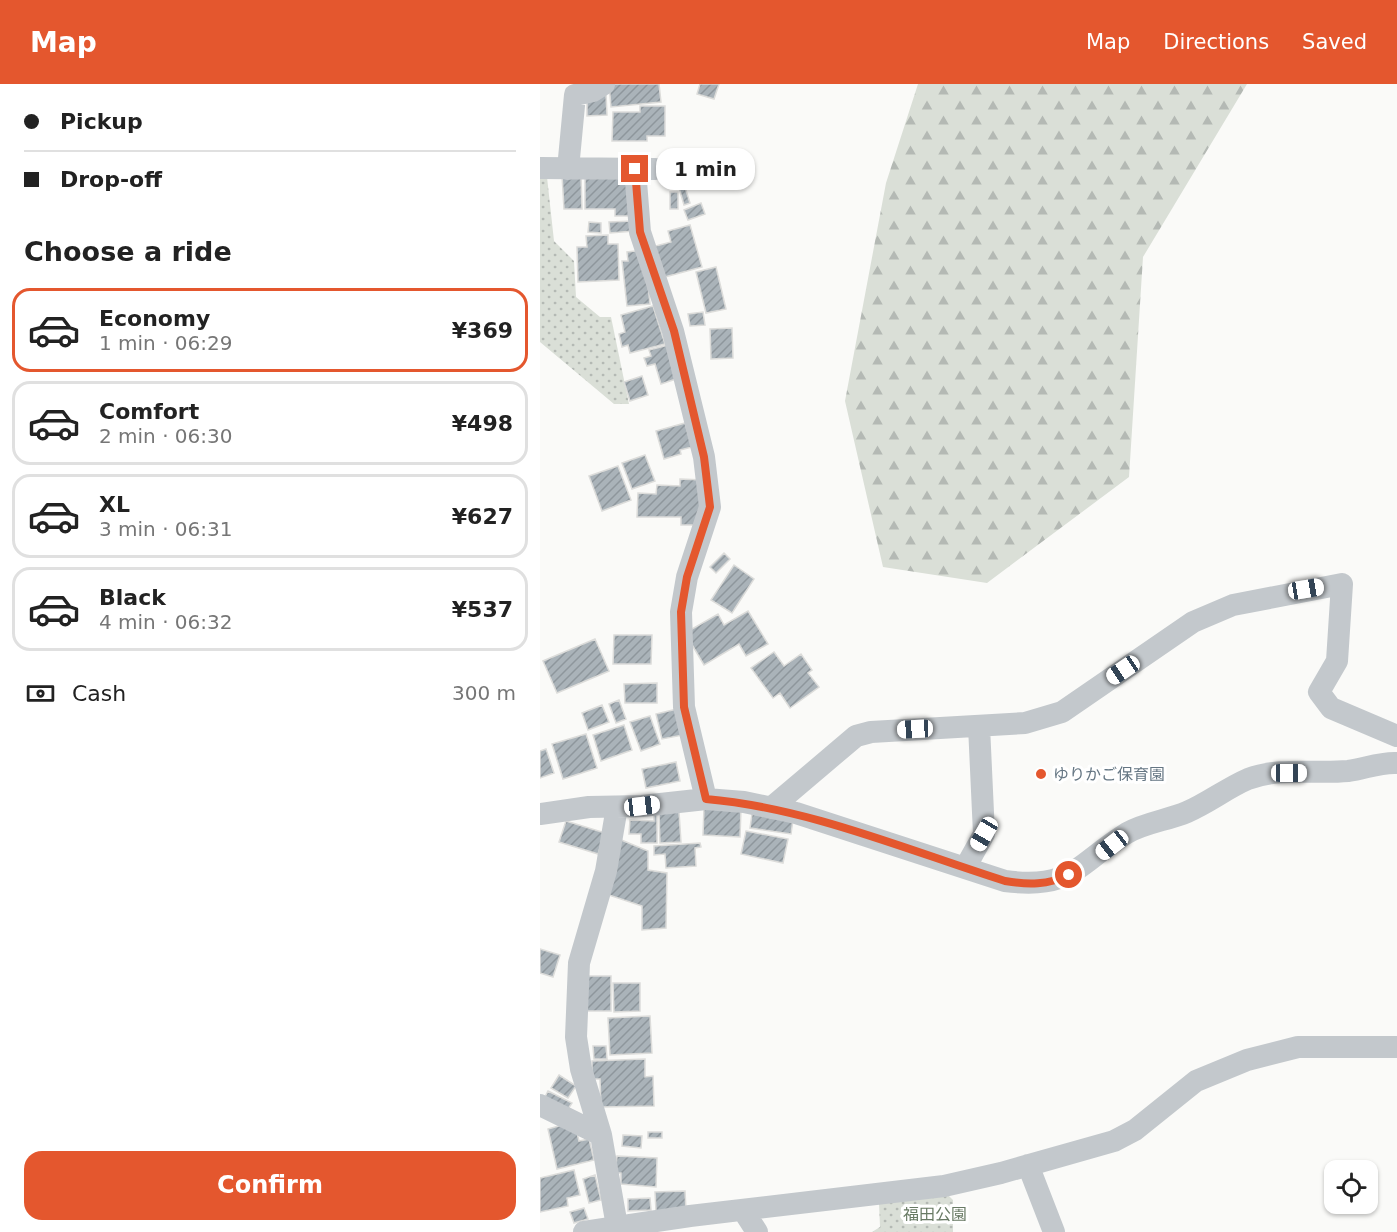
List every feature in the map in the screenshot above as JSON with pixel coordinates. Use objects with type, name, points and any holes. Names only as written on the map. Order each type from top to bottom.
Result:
[{"type":"street","points":[[568,169],[575,95],[593,91],[604,84]]},
{"type":"street","points":[[540,168],[645,169],[640,232],[674,331],[704,457],[710,507],[687,577],[681,612],[684,707],[706,799]]},
{"type":"street","points":[[771,808],[856,736],[871,732],[1025,723],[1062,712],[1193,622],[1233,605],[1342,584],[1337,661],[1320,692],[1331,708],[1397,736]]},
{"type":"street","points":[[964,868],[984,834],[979,726]]},
{"type":"street","points":[[540,814],[590,807],[618,807],[706,799],[771,808],[796,813],[964,868],[1022,884],[1058,880],[1081,870],[1128,833],[1188,811],[1248,779],[1272,773],[1322,773],[1352,770],[1380,762],[1397,763]]},
{"type":"street","points":[[617,1229],[601,1135],[581,1069],[576,1037],[579,963],[606,872],[618,807]]},
{"type":"street","points":[[584,1232],[944,1186],[1114,1142],[1135,1130],[1196,1081],[1247,1060],[1298,1047],[1397,1047]]},
{"type":"street","points":[[540,1105],[601,1135]]},
{"type":"street","points":[[1028,1165],[1054,1232]]},
{"type":"street","points":[[743,1210],[757,1232]]},
{"type":"green space","points":[[918,84],[1247,84],[1143,257],[1129,477],[987,583],[883,567],[845,401],[886,183]]},
{"type":"green space","points":[[540,177],[547,177],[554,241],[574,261],[576,297],[600,317],[611,317],[629,404],[614,404],[540,342]]},
{"type":"green space","name":"福田公園","points":[[948,1195],[953,1200],[953,1232],[872,1232],[880,1227],[879,1203]]},
{"type":"building","points":[[609,84],[659,84],[661,102],[611,107]]},
{"type":"building","points":[[700,84],[719,84],[714,99],[697,94]]},
{"type":"building","points":[[587,94],[606,94],[607,115],[587,116]]},
{"type":"building","points":[[640,106],[665,106],[665,136],[647,136],[647,141],[612,141],[613,112],[640,112]]},
{"type":"building","points":[[585,174],[622,174],[622,180],[632,180],[632,216],[615,216],[615,209],[585,209]]},
{"type":"building","points":[[562,175],[581,175],[582,209],[564,209]]},
{"type":"building","points":[[685,187],[690,203],[684,205],[679,188]]},
{"type":"building","points":[[670,192],[678,192],[678,209],[670,209]]},
{"type":"building","points":[[701,203],[705,214],[688,220],[684,210]]},
{"type":"building","points":[[633,221],[634,231],[610,233],[609,222]]},
{"type":"building","points":[[589,222],[601,223],[601,233],[588,232]]},
{"type":"building","points":[[690,225],[702,267],[661,278],[652,247],[671,242],[668,231]]},
{"type":"building","points":[[608,235],[608,244],[618,244],[619,280],[578,282],[577,247],[587,247],[586,236]]},
{"type":"building","points":[[644,250],[650,304],[627,306],[622,261],[628,261],[627,252]]},
{"type":"building","points":[[716,267],[726,309],[706,313],[696,272]]},
{"type":"building","points":[[653,306],[665,344],[630,353],[628,345],[622,347],[619,334],[625,332],[621,315]]},
{"type":"building","points":[[703,312],[705,325],[690,326],[688,314]]},
{"type":"building","points":[[732,328],[733,358],[711,359],[710,329]]},
{"type":"building","points":[[672,344],[682,377],[661,384],[655,364],[647,366],[644,358],[651,356],[649,350]]},
{"type":"building","points":[[642,376],[648,395],[630,401],[624,382]]},
{"type":"building","points":[[685,423],[692,447],[680,450],[681,454],[664,459],[656,431]]},
{"type":"building","points":[[645,455],[655,481],[632,489],[622,463]]},
{"type":"building","points":[[618,466],[631,500],[602,511],[589,476]]},
{"type":"building","points":[[680,479],[703,480],[702,525],[681,525],[681,517],[637,517],[638,493],[656,494],[657,485],[680,486]]},
{"type":"building","points":[[724,553],[730,559],[716,573],[710,567]]},
{"type":"building","points":[[734,565],[754,579],[732,613],[711,600]]},
{"type":"building","points":[[748,611],[768,644],[746,656],[739,644],[704,665],[685,633],[718,614],[724,625]]},
{"type":"building","points":[[614,635],[652,635],[651,664],[613,664]]},
{"type":"building","points":[[595,639],[609,671],[557,693],[543,661]]},
{"type":"building","points":[[774,652],[784,666],[801,654],[812,670],[808,673],[819,687],[790,708],[780,693],[773,698],[751,668]]},
{"type":"building","points":[[657,683],[657,703],[625,703],[624,684]]},
{"type":"building","points":[[619,700],[626,719],[616,723],[609,704]]},
{"type":"building","points":[[602,705],[609,722],[588,730],[582,713]]},
{"type":"building","points":[[677,709],[683,735],[662,739],[656,714]]},
{"type":"building","points":[[650,716],[660,744],[641,751],[630,722]]},
{"type":"building","points":[[624,725],[632,750],[601,761],[593,735]]},
{"type":"building","points":[[586,734],[597,768],[563,779],[552,744]]},
{"type":"building","points":[[546,749],[554,773],[540,778],[540,751]]},
{"type":"building","points":[[676,762],[680,781],[646,788],[642,769]]},
{"type":"building","points":[[704,807],[741,809],[740,837],[703,835]]},
{"type":"building","points":[[679,812],[681,842],[660,843],[659,813]]},
{"type":"building","points":[[654,814],[657,815],[657,843],[641,843],[641,834],[629,834],[630,820],[654,821]]},
{"type":"building","points":[[752,814],[793,820],[791,834],[750,828]]},
{"type":"building","points":[[566,821],[605,833],[598,854],[559,842]]},
{"type":"building","points":[[746,831],[788,839],[783,863],[741,854]]},
{"type":"building","points":[[619,839],[648,851],[648,870],[667,873],[666,928],[642,930],[642,906],[606,894]]},
{"type":"building","points":[[700,843],[701,847],[695,848],[696,866],[666,868],[665,854],[654,855],[654,846]]},
{"type":"building","points":[[540,949],[560,955],[553,977],[540,973]]},
{"type":"building","points":[[585,976],[611,976],[611,1011],[585,1011]]},
{"type":"building","points":[[613,983],[640,983],[640,1011],[614,1012]]},
{"type":"building","points":[[650,1016],[652,1053],[610,1055],[608,1018]]},
{"type":"building","points":[[593,1046],[606,1046],[607,1059],[594,1059]]},
{"type":"building","points":[[645,1059],[645,1077],[653,1076],[654,1106],[601,1107],[600,1079],[592,1079],[592,1061]]},
{"type":"building","points":[[559,1075],[576,1086],[568,1098],[551,1088]]},
{"type":"building","points":[[548,1091],[572,1103],[568,1109],[545,1097]]},
{"type":"building","points":[[562,1125],[577,1133],[579,1141],[589,1139],[594,1160],[557,1169],[548,1129]]},
{"type":"building","points":[[648,1132],[662,1132],[662,1138],[648,1138]]},
{"type":"building","points":[[623,1135],[642,1136],[641,1148],[622,1146]]},
{"type":"building","points":[[617,1156],[657,1158],[656,1187],[621,1184],[621,1173],[615,1173]]},
{"type":"building","points":[[574,1170],[580,1195],[567,1198],[568,1206],[540,1212],[540,1178]]},
{"type":"building","points":[[595,1175],[601,1200],[589,1203],[583,1179]]},
{"type":"building","points":[[685,1191],[686,1210],[656,1211],[655,1192]]},
{"type":"building","points":[[650,1198],[651,1210],[628,1211],[628,1199]]},
{"type":"building","points":[[584,1208],[588,1219],[574,1223],[570,1212]]},
{"type":"place","name":"ゆりかご保育園","points":[[1041,774]]},
{"type":"route","points":[[635,169],[640,232],[674,331],[704,457],[710,507],[687,577],[681,612],[684,707],[706,799],[744,802],[796,813],[1005,881],[1030,885],[1058,880],[1069,875]]}]
